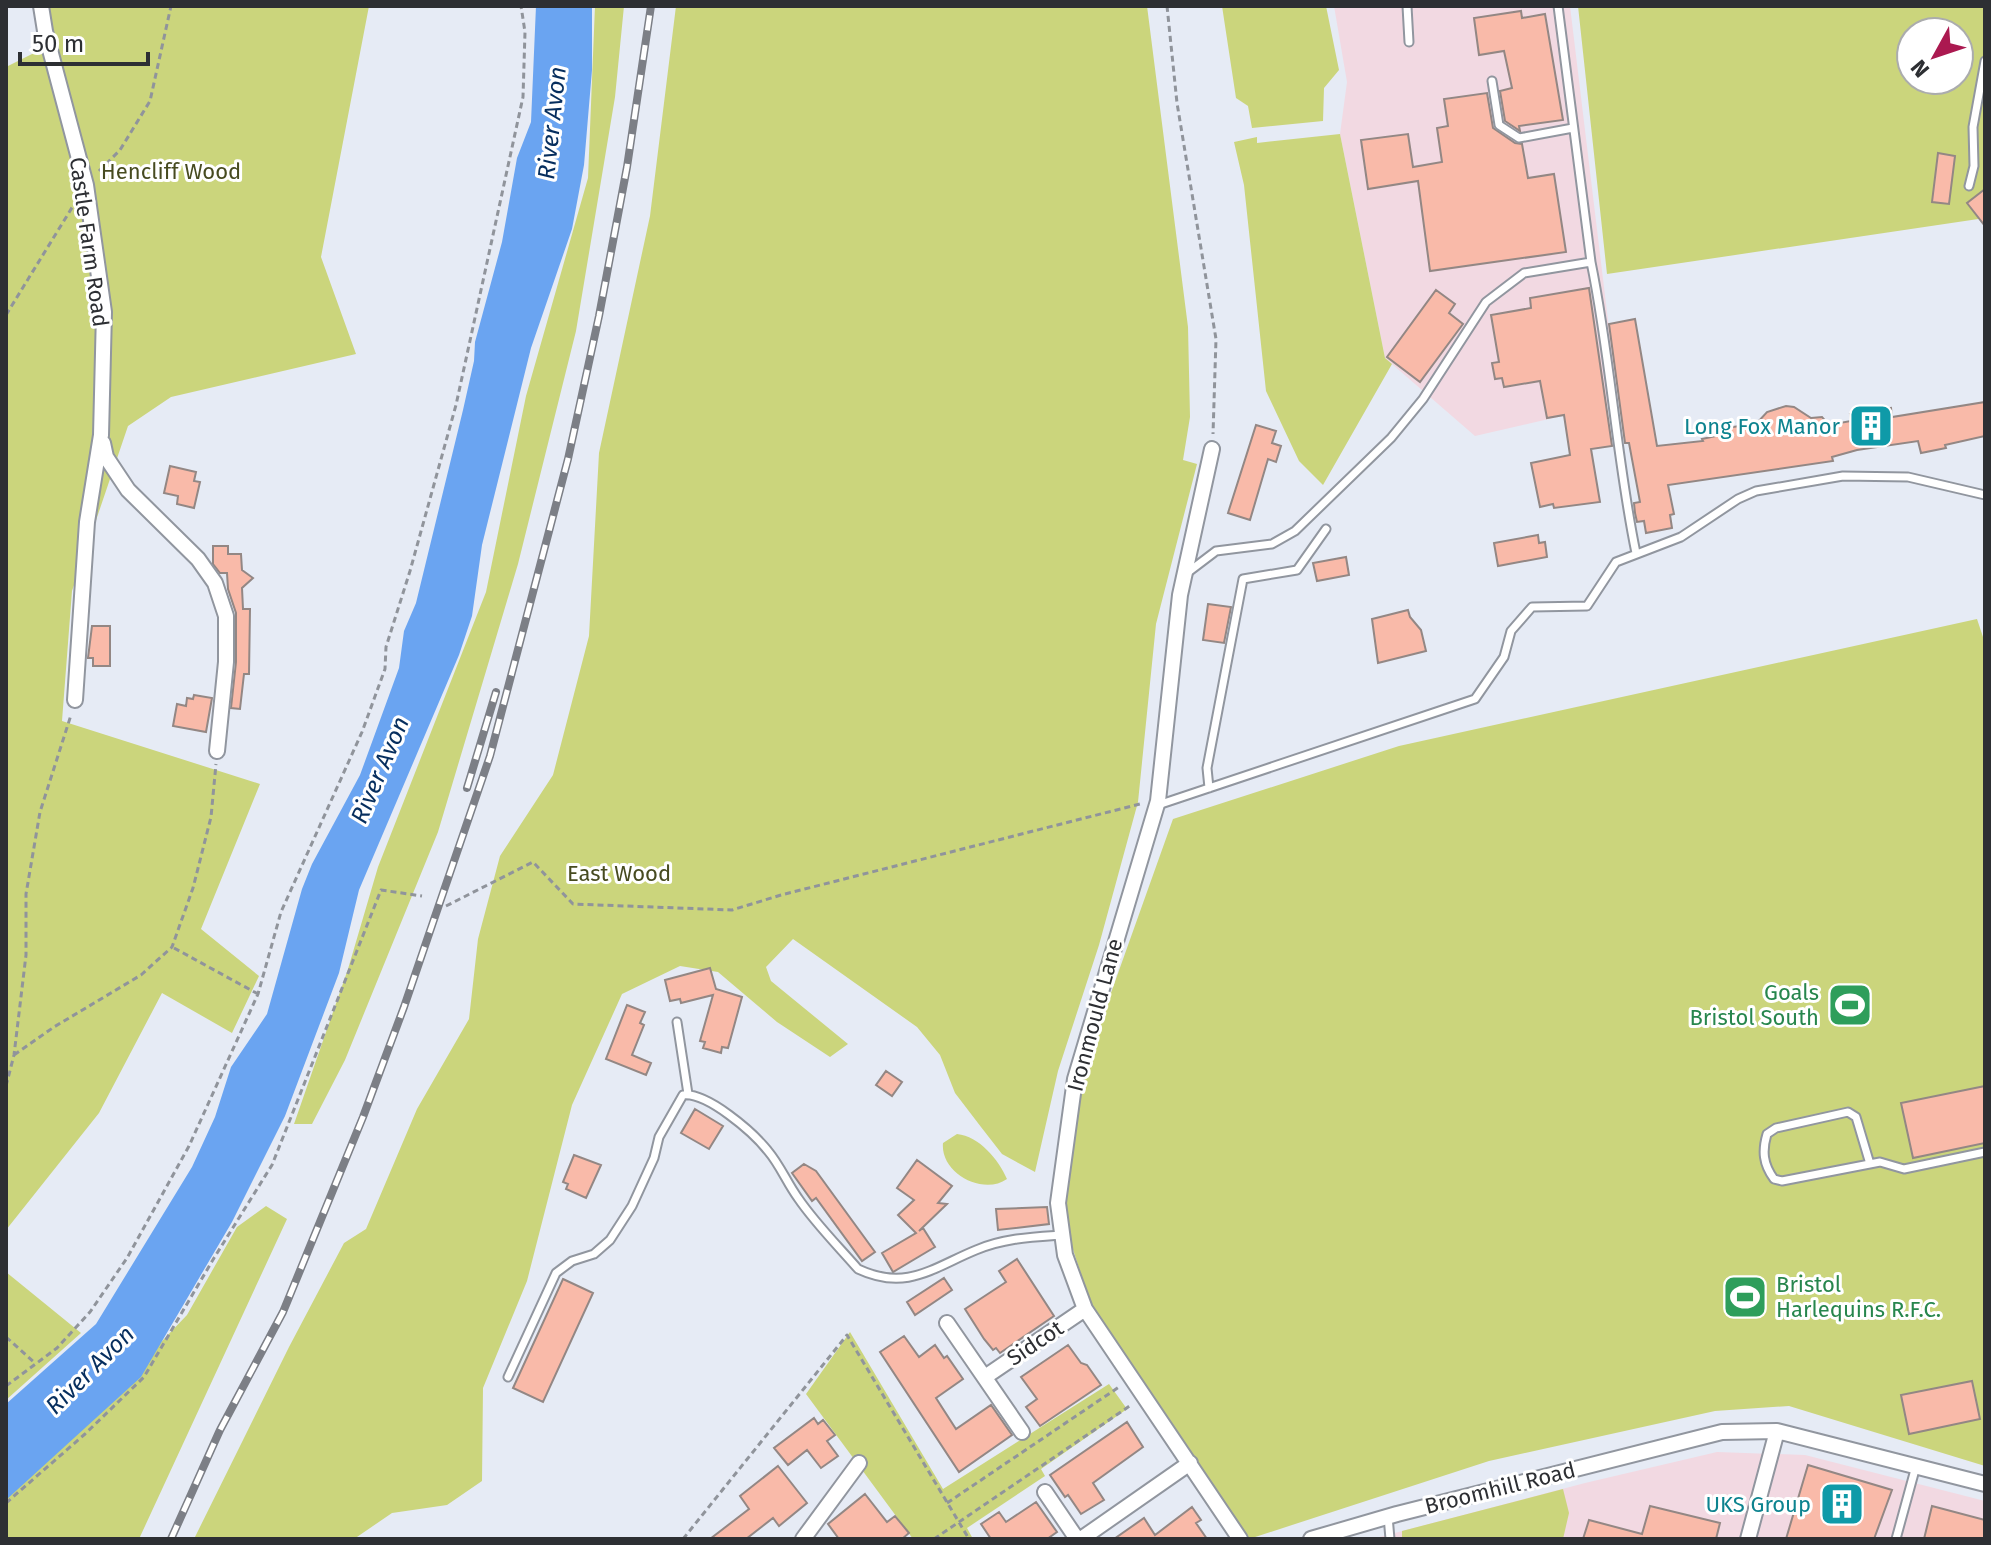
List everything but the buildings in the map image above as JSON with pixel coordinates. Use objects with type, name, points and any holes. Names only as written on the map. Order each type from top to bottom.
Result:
[{"type":"street","name":"Castle Farm Road","points":[[41,6],[86,185],[104,312],[101,435],[87,522],[75,700]]},
{"type":"street","name":"Castle Farm Road","points":[[101,435],[106,457],[128,490],[198,559],[215,583],[226,616],[226,662],[217,751]]},
{"type":"street","name":"Ironmould Lane","points":[[1212,449],[1185,574],[1157,804],[1075,1079],[1058,1203],[1065,1255],[1085,1309],[1240,1539]]},
{"type":"street","name":"Sidcot","points":[[985,1377],[1085,1309]]},
{"type":"street","name":"Sidcot","points":[[947,1323],[1022,1432]]},
{"type":"street","points":[[1748,1539],[1777,1431]]},
{"type":"street","name":"Broomhill Road","points":[[1311,1539],[1687,1433],[1777,1431],[1985,1484]]},
{"type":"street","points":[[803,1539],[859,1463]]},
{"type":"street","points":[[1045,1492],[1079,1539],[1190,1463]]},
{"type":"lane","points":[[1407,6],[1409,42]]},
{"type":"lane","points":[[1558,6],[1591,262],[1604,327],[1627,511],[1636,553]]},
{"type":"lane","points":[[1969,186],[1974,166],[1973,127],[1985,61]]},
{"type":"lane","points":[[1492,81],[1499,125],[1519,138],[1573,128]]},
{"type":"lane","points":[[1185,574],[1216,551],[1272,544],[1295,531],[1391,438],[1423,399],[1486,302],[1524,273],[1591,262]]},
{"type":"lane","points":[[1157,804],[1475,699],[1504,657],[1511,631],[1532,607],[1587,606],[1616,562],[1681,537],[1738,499],[1756,491],[1843,476],[1908,477],[1985,495]]},
{"type":"lane","points":[[1209,788],[1207,768],[1243,579],[1297,570],[1326,529]]},
{"type":"lane","points":[[677,1022],[688,1094]]},
{"type":"lane","points":[[508,1377],[556,1273],[572,1261],[594,1254],[610,1240],[632,1206],[654,1158],[659,1137],[683,1095],[694,1094],[727,1114],[754,1136],[769,1152],[798,1199],[858,1269],[869,1274],[898,1278],[919,1276],[976,1250],[1011,1239],[1062,1235]]},
{"type":"lane","points":[[1870,1164],[1856,1117],[1848,1112],[1776,1128],[1767,1134],[1763,1148],[1769,1172],[1774,1179],[1782,1181],[1870,1164],[1880,1162],[1904,1169],[1985,1152]]},
{"type":"lane","points":[[1896,1539],[1916,1466]]},
{"type":"lane","points":[[1388,1516],[1390,1539]]},
{"type":"path","points":[[6,315],[86,185],[120,150],[150,101],[171,6]]},
{"type":"path","points":[[6,1386],[57,1348],[90,1312],[127,1258],[189,1146],[258,994],[281,912],[362,732],[385,669],[386,647],[456,405],[523,97],[525,32],[521,6]]},
{"type":"path","points":[[1167,6],[1177,103],[1216,339],[1212,449]]},
{"type":"path","points":[[6,1086],[14,1055],[26,955],[26,894],[40,812],[75,700]]},
{"type":"path","points":[[14,1055],[141,975],[172,947],[193,888],[211,817],[217,751]]},
{"type":"path","points":[[446,906],[533,862],[573,904],[732,910],[1108,811],[1157,804]]},
{"type":"path","points":[[6,1503],[144,1377],[272,1165],[381,890],[422,896]]},
{"type":"path","points":[[172,947],[258,994]]},
{"type":"path","points":[[683,1539],[847,1335],[969,1539]]},
{"type":"path","points":[[6,1337],[35,1363]]},
{"type":"path","points":[[947,1503],[1132,1378]]},
{"type":"path","points":[[934,1539],[1144,1396]]},
{"type":"shaded area","points":[[1334,6],[1570,6],[1618,403],[1475,436],[1385,358],[1340,134],[1347,82]]},
{"type":"shaded area","points":[[1717,1452],[1805,1455],[1985,1501],[1985,1539],[1372,1539],[1585,1483]]},
{"type":"green space","name":"Hencliff Wood","points":[[46,6],[369,6],[321,257],[356,354],[171,397],[128,426],[72,591],[62,721],[260,784],[201,929],[259,976],[232,1033],[162,993],[99,1113],[6,1230],[6,67],[52,44]]},
{"type":"green space","points":[[595,6],[624,6],[615,97],[576,331],[518,564],[438,832],[345,1060],[312,1124],[294,1124],[348,969],[378,867],[486,592],[526,396],[588,178]]},
{"type":"green space","name":"East Wood","points":[[676,6],[1147,6],[1188,327],[1190,417],[1183,460],[1197,464],[1156,624],[1138,802],[1099,945],[1058,1071],[1035,1172],[1002,1154],[955,1093],[940,1055],[917,1027],[793,939],[766,967],[771,981],[848,1044],[830,1057],[777,1022],[718,972],[680,966],[622,994],[572,1105],[527,1281],[483,1388],[482,1481],[447,1505],[392,1513],[354,1539],[194,1539],[344,1243],[366,1229],[417,1109],[469,1019],[478,939],[500,856],[553,775],[589,636],[599,453],[650,216]]},
{"type":"green space","points":[[1222,6],[1326,6],[1339,70],[1324,88],[1323,121],[1252,128],[1248,106],[1236,98]]},
{"type":"green space","points":[[1578,6],[1985,6],[1985,218],[1607,274]]},
{"type":"green space","points":[[1340,134],[1385,358],[1392,364],[1323,485],[1299,461],[1266,391],[1244,185],[1234,142],[1257,137],[1257,143]]},
{"type":"green space","points":[[1977,619],[1985,643],[1985,1466],[1789,1406],[1715,1411],[1489,1461],[1249,1539],[1091,1305],[1068,1234],[1065,1201],[1081,1077],[1173,819],[1399,746]]},
{"type":"green space","points":[[957,1134],[973,1139],[987,1150],[1007,1179],[986,1185],[965,1179],[956,1172],[948,1164],[943,1143]]},
{"type":"green space","points":[[266,1206],[287,1219],[139,1539],[6,1539],[6,1489],[77,1430],[187,1315],[237,1227]]},
{"type":"green space","points":[[6,1272],[81,1333],[6,1400]]},
{"type":"green space","points":[[850,1332],[943,1489],[1109,1384],[1127,1409],[1041,1469],[1045,1476],[967,1528],[973,1539],[913,1539],[806,1394]]},
{"type":"green space","points":[[1563,1489],[1569,1513],[1563,1539],[1402,1539],[1402,1531]]},
{"type":"water","name":"River Avon","points":[[536,6],[592,6],[592,70],[584,165],[572,229],[531,348],[482,545],[472,616],[459,655],[359,890],[339,973],[285,1116],[232,1222],[141,1377],[6,1500],[6,1404],[96,1324],[192,1167],[215,1117],[231,1067],[267,1014],[302,889],[312,864],[360,775],[399,668],[404,631],[416,603],[463,410],[475,342],[502,242],[517,158],[531,122]]},
{"type":"railway","points":[[171,1539],[220,1430],[283,1312],[363,1117],[490,756],[568,459],[599,316],[627,167],[651,6]]},
{"type":"railway","points":[[467,788],[496,692]]},
{"type":"place","name":"Long Fox Manor","points":[[1871,426]]},
{"type":"place","name":"Goals Bristol South","points":[[1850,1005]]},
{"type":"place","name":"Bristol Harlequins R.F.C.","points":[[1745,1297]]},
{"type":"place","name":"UKS Group","points":[[1842,1504]]}]
